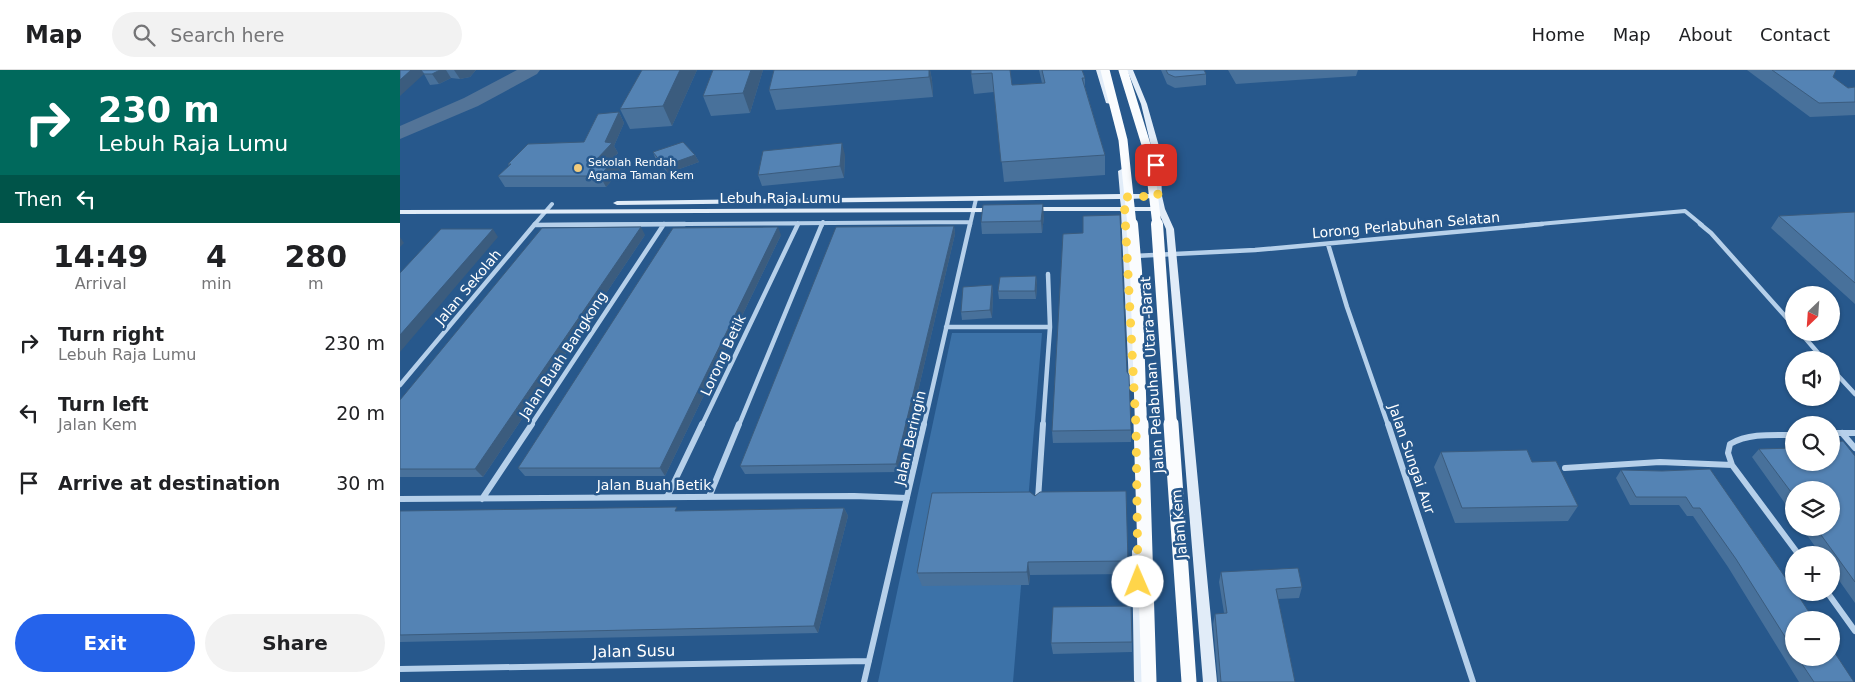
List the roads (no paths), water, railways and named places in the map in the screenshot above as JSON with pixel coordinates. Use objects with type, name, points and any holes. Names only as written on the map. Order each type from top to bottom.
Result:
[{"type":"main road","name":"Jalan Pelabuhan Utara-Barat","points":[[1105,70],[1123,140],[1136,272],[1149,682]]},
{"type":"main road","name":"Jalan Pelabuhan Utara-Barat","points":[[1123,70],[1148,151],[1156,212],[1189,682]]},
{"type":"street","points":[[1099,70],[1121,149],[1136,427],[1141,682]]},
{"type":"street","name":"Jalan Kem","points":[[1130,70],[1144,104],[1156,150],[1158,196],[1161,209],[1170,229],[1176,320],[1210,682]]},
{"type":"street","name":"Lebuh Raja Lumu","points":[[400,212],[550,207],[1158,196]]},
{"type":"street","name":"Jalan Beringin","points":[[864,682],[976,199]]},
{"type":"street","name":"Lebuh Raja Lumu","points":[[400,205],[1008,210]]},
{"type":"street","name":"Jalan Sekolah","points":[[400,385],[550,207]]},
{"type":"street","points":[[1017,210],[1161,209]]},
{"type":"street","name":"Lorong Perlabuhan Selatan","points":[[1128,256],[1255,250],[1685,211],[1711,233],[1785,316]]},
{"type":"street","points":[[709,497],[823,222]]},
{"type":"street","points":[[535,224],[970,222]]},
{"type":"street","name":"Lorong Betik","points":[[668,497],[798,223]]},
{"type":"street","name":"Jalan Buah Bangkong","points":[[482,499],[664,224]]},
{"type":"street","name":"Jalan Sungai Aur","points":[[1328,244],[1347,308],[1407,478],[1473,682]]},
{"type":"street","points":[[1037,505],[1050,327],[1048,274]]},
{"type":"street","points":[[946,327],[1050,327]]},
{"type":"street","points":[[1808,341],[1816,351]]},
{"type":"street","points":[[1840,378],[1855,394]]},
{"type":"street","points":[[1842,433],[1855,432]]},
{"type":"street","points":[[1842,433],[1855,448]]},
{"type":"street","points":[[1785,435],[1768,434],[1732,442],[1729,449],[1729,458],[1732,465],[1792,546]]},
{"type":"street","points":[[1565,468],[1660,462],[1732,465]]},
{"type":"street","name":"Jalan Buah Betik","points":[[400,499],[854,496],[908,498]]},
{"type":"street","points":[[1834,601],[1855,630]]},
{"type":"street","name":"Jalan Susu","points":[[400,669],[869,661]]},
{"type":"waterway","points":[[400,133],[471,102],[531,70]]},
{"type":"place","name":"Sekolah Rendah Agama Taman Kem","points":[[578,168]]}]
